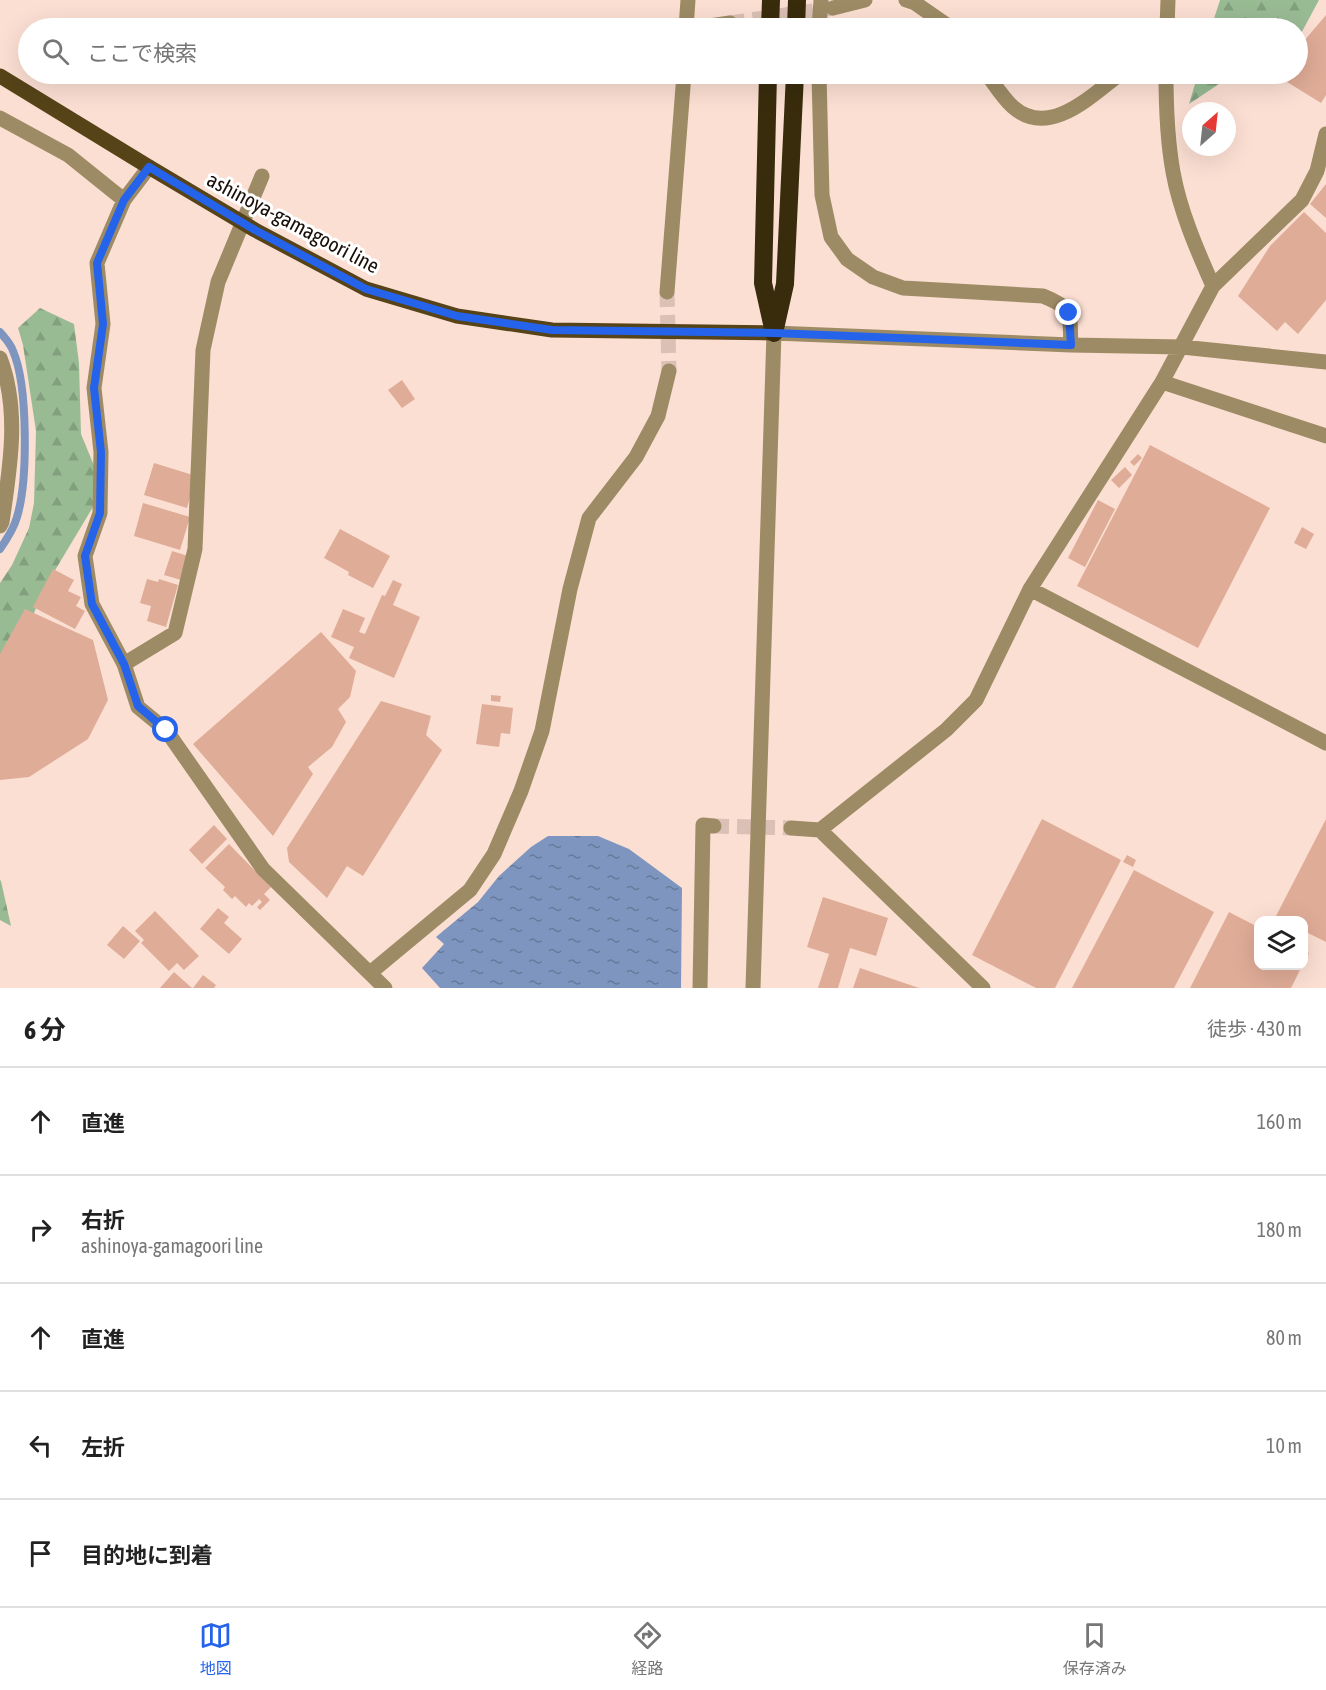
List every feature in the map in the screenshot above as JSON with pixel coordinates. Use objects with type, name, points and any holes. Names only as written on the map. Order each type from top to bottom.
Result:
[{"type":"highway","points":[[770,18],[771,0]]},
{"type":"highway","points":[[796,0],[796,18]]},
{"type":"highway","points":[[768,84],[763,283],[774,333]]},
{"type":"highway","points":[[774,333],[785,284],[795,84]]},
{"type":"main road","name":"ashinoya-gamagoori line","points":[[0,76],[255,230],[366,289],[457,316],[552,330],[774,333]]},
{"type":"street","points":[[687,18],[688,0]]},
{"type":"street","points":[[827,4],[866,0]]},
{"type":"street","points":[[906,0],[915,3],[937,18]]},
{"type":"street","points":[[1167,18],[1168,0]]},
{"type":"street","points":[[667,292],[683,84]]},
{"type":"street","points":[[819,84],[822,195],[831,237],[847,259],[873,277],[903,288],[1042,296],[1062,304],[1069,313],[1071,345]]},
{"type":"street","points":[[995,84],[1014,108],[1033,118],[1051,117],[1072,111],[1107,84]]},
{"type":"street","points":[[1166,84],[1173,173],[1192,238],[1213,286]]},
{"type":"street","points":[[0,118],[68,155],[124,200]]},
{"type":"street","points":[[820,830],[946,730],[976,700],[1030,589],[1162,382],[1213,286],[1302,200],[1317,171],[1326,134]]},
{"type":"street","points":[[149,167],[124,200],[97,263],[103,324],[94,388],[101,452],[100,513],[85,556],[92,604],[124,664],[138,706],[166,730],[263,869],[385,988]]},
{"type":"street","points":[[124,664],[175,633],[195,549],[203,350],[218,282],[262,176]]},
{"type":"street","points":[[753,988],[774,333],[1071,345],[1182,347],[1326,362]]},
{"type":"street","points":[[0,358],[6,375],[13,442],[0,526]]},
{"type":"street","points":[[370,973],[470,890],[494,854],[521,791],[542,731],[570,589],[589,518],[636,457],[658,416],[669,371]]},
{"type":"street","points":[[1162,382],[1326,436]]},
{"type":"street","points":[[1030,589],[1326,743]]},
{"type":"street","points":[[700,988],[703,825],[714,826]]},
{"type":"street","points":[[791,828],[820,830],[983,988]]},
{"type":"green space","points":[[1220,0],[1319,0],[1308,20],[1308,18],[1214,18]]},
{"type":"green space","points":[[1195,84],[1219,84],[1192,102],[1190,102]]},
{"type":"green space","points":[[40,308],[74,324],[79,363],[81,434],[95,468],[93,507],[42,592],[3,695],[0,711],[0,583],[12,565],[29,528],[34,503],[36,431],[23,345],[18,328]]},
{"type":"green space","points":[[1,881],[11,926],[0,920]]},
{"type":"water","points":[[548,836],[598,836],[629,849],[682,888],[681,988],[440,988],[422,968],[444,944],[436,937],[478,902],[499,876],[531,847]]},
{"type":"building","points":[[1326,15],[1326,95],[1321,103],[1290,84],[1308,84],[1308,36]]},
{"type":"building","points":[[1326,184],[1326,218],[1310,204]]},
{"type":"building","points":[[1304,212],[1326,233],[1326,300],[1298,334],[1285,322],[1277,331],[1238,296],[1270,246]]},
{"type":"building","points":[[402,380],[415,399],[402,408],[388,390]]},
{"type":"building","points":[[1150,445],[1270,508],[1198,648],[1077,586]]},
{"type":"building","points":[[1138,454],[1142,458],[1134,466],[1130,462]]},
{"type":"building","points":[[154,463],[196,476],[187,508],[144,495]]},
{"type":"building","points":[[1125,467],[1132,475],[1119,488],[1111,480]]},
{"type":"building","points":[[1098,500],[1115,509],[1085,567],[1068,558]]},
{"type":"building","points":[[143,503],[190,517],[180,550],[134,536]]},
{"type":"building","points":[[1302,527],[1314,534],[1306,549],[1294,543]]},
{"type":"building","points":[[340,529],[390,556],[373,588],[348,575],[349,572],[324,558]]},
{"type":"building","points":[[172,551],[188,556],[181,580],[164,575]]},
{"type":"building","points":[[53,569],[74,580],[68,591],[81,597],[76,606],[85,611],[75,629],[33,607]]},
{"type":"building","points":[[147,579],[158,582],[159,579],[178,585],[166,627],[147,621],[151,606],[140,603]]},
{"type":"building","points":[[393,580],[402,584],[393,605],[420,617],[394,678],[349,658],[354,647],[331,637],[343,609],[365,618],[359,632],[365,634],[382,595],[385,596]]},
{"type":"building","points":[[25,609],[93,640],[108,700],[88,739],[29,777],[0,780],[0,654]]},
{"type":"building","points":[[321,632],[356,671],[350,697],[338,709],[346,722],[332,747],[308,767],[313,774],[273,836],[193,744]]},
{"type":"building","points":[[491,695],[501,696],[500,702],[491,701]]},
{"type":"building","points":[[381,701],[431,716],[426,735],[442,750],[363,876],[347,866],[327,898],[289,862],[287,848]]},
{"type":"building","points":[[482,704],[513,708],[510,734],[501,733],[499,747],[476,744]]},
{"type":"building","points":[[1042,819],[1121,860],[1055,988],[1036,988],[972,955]]},
{"type":"building","points":[[1326,819],[1326,942],[1308,933],[1308,916],[1276,916]]},
{"type":"building","points":[[214,825],[227,839],[202,864],[189,850]]},
{"type":"building","points":[[229,844],[271,887],[264,894],[270,900],[260,910],[257,907],[262,902],[259,899],[252,906],[249,903],[246,907],[235,896],[232,899],[223,890],[225,887],[205,868]]},
{"type":"building","points":[[1127,855],[1136,860],[1133,867],[1123,862]]},
{"type":"building","points":[[1134,870],[1214,912],[1174,988],[1072,988]]},
{"type":"building","points":[[823,897],[888,918],[876,956],[850,948],[838,988],[818,988],[829,954],[807,947]]},
{"type":"building","points":[[218,908],[229,917],[224,923],[242,939],[229,954],[200,929]]},
{"type":"building","points":[[155,911],[199,956],[184,970],[177,963],[169,971],[141,943],[144,940],[135,931]]},
{"type":"building","points":[[1229,912],[1254,925],[1254,970],[1300,970],[1291,988],[1190,988]]},
{"type":"building","points":[[123,926],[140,941],[124,959],[107,945]]},
{"type":"building","points":[[860,968],[919,988],[853,988]]},
{"type":"building","points":[[174,972],[192,988],[160,988]]},
{"type":"building","points":[[203,975],[216,985],[214,988],[193,988]]},
{"type":"waterway","points":[[0,332],[11,346],[18,366],[22,386],[25,433],[21,501],[14,525],[0,549]]},
{"type":"tunnel","points":[[764,18],[833,8]]},
{"type":"tunnel","points":[[667,292],[669,371]]},
{"type":"tunnel","points":[[714,826],[791,828]]},
{"type":"route","points":[[166,730],[138,706],[124,664],[92,604],[85,556],[100,513],[101,452],[94,388],[103,324],[97,263],[124,200],[149,167],[255,230],[366,289],[457,316],[552,330],[774,333],[1071,345],[1069,313]]}]
